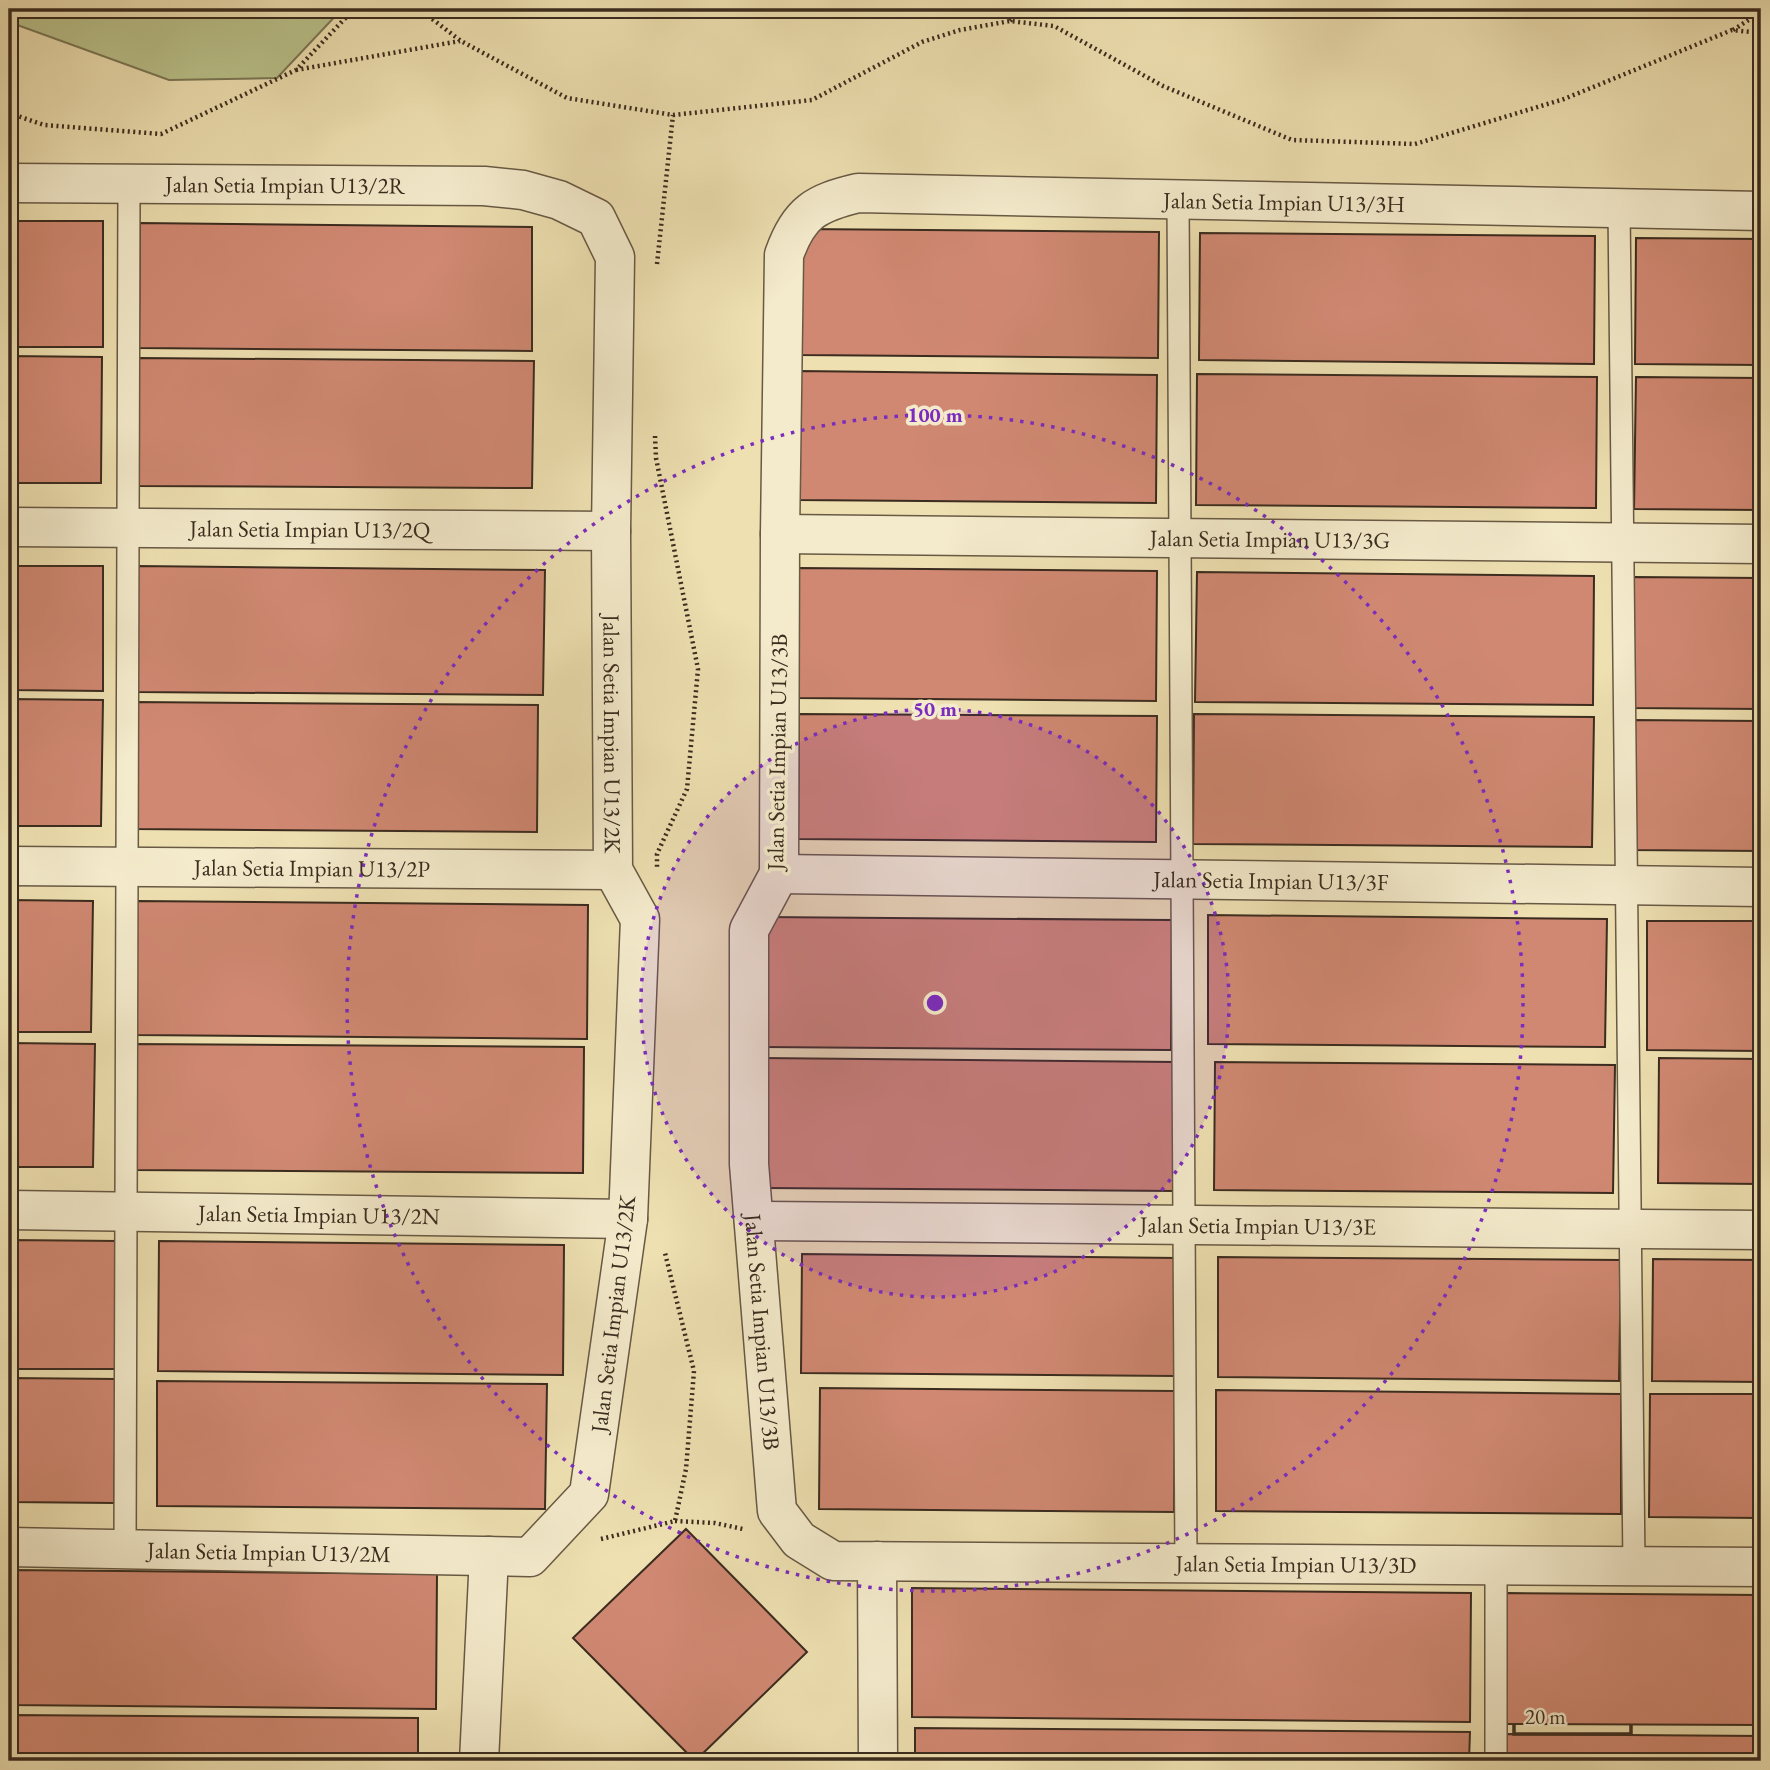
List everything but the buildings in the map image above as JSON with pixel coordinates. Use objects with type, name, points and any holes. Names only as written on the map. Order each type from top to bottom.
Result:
[{"type":"street","name":"Jalan Setia Impian U13/2R","points":[[9,183],[129,186],[484,186],[523,190],[559,200]]},
{"type":"street","name":"Jalan Setia Impian U13/3H","points":[[811,211],[832,199],[858,193],[1761,211]]},
{"type":"street","name":"Jalan Setia Impian U13/2K","points":[[530,1557],[589,1494],[628,1219],[640,919],[613,870],[611,531],[615,257],[596,218],[559,200]]},
{"type":"street","name":"Jalan Setia Impian U13/3B","points":[[811,211],[793,230],[785,254],[780,534],[779,874],[749,930],[749,1164],[777,1511],[800,1540],[833,1561]]},
{"type":"street","name":"Jalan Setia Impian U13/2Q","points":[[9,527],[611,531]]},
{"type":"street","name":"Jalan Setia Impian U13/3G","points":[[780,534],[1761,544]]},
{"type":"street","name":"Jalan Setia Impian U13/2P","points":[[9,866],[613,870]]},
{"type":"street","name":"Jalan Setia Impian U13/3F","points":[[779,874],[1761,887]]},
{"type":"street","name":"Jalan Setia Impian U13/2N","points":[[9,1210],[628,1219]]},
{"type":"street","name":"Jalan Setia Impian U13/3E","points":[[754,1221],[1761,1230]]},
{"type":"street","name":"Jalan Setia Impian U13/2M","points":[[9,1547],[530,1557]]},
{"type":"street","points":[[479,1761],[489,1556]]},
{"type":"street","name":"Jalan Setia Impian U13/3D","points":[[833,1561],[1761,1567]]},
{"type":"street","points":[[877,1561],[878,1761]]},
{"type":"lane","points":[[125,1549],[129,186]]},
{"type":"lane","points":[[1178,200],[1186,1563]]},
{"type":"lane","points":[[1619,208],[1634,1566]]},
{"type":"lane","points":[[1496,1566],[1496,1761]]},
{"type":"path","points":[[296,70],[354,9]]},
{"type":"path","points":[[419,9],[460,41],[567,98],[673,115],[812,100],[922,42],[960,30],[1010,21],[1054,26],[1163,86],[1292,140],[1415,144],[1564,99],[1732,30],[1761,12]]},
{"type":"path","points":[[1010,21],[1020,9]]},
{"type":"path","points":[[1732,30],[1761,33]]},
{"type":"path","points":[[9,113],[44,125],[161,134],[296,70],[460,41]]},
{"type":"path","points":[[675,1521],[715,1523],[800,1540]]},
{"type":"green space","points":[[9,9],[342,9],[277,78],[169,80],[9,22]]}]
